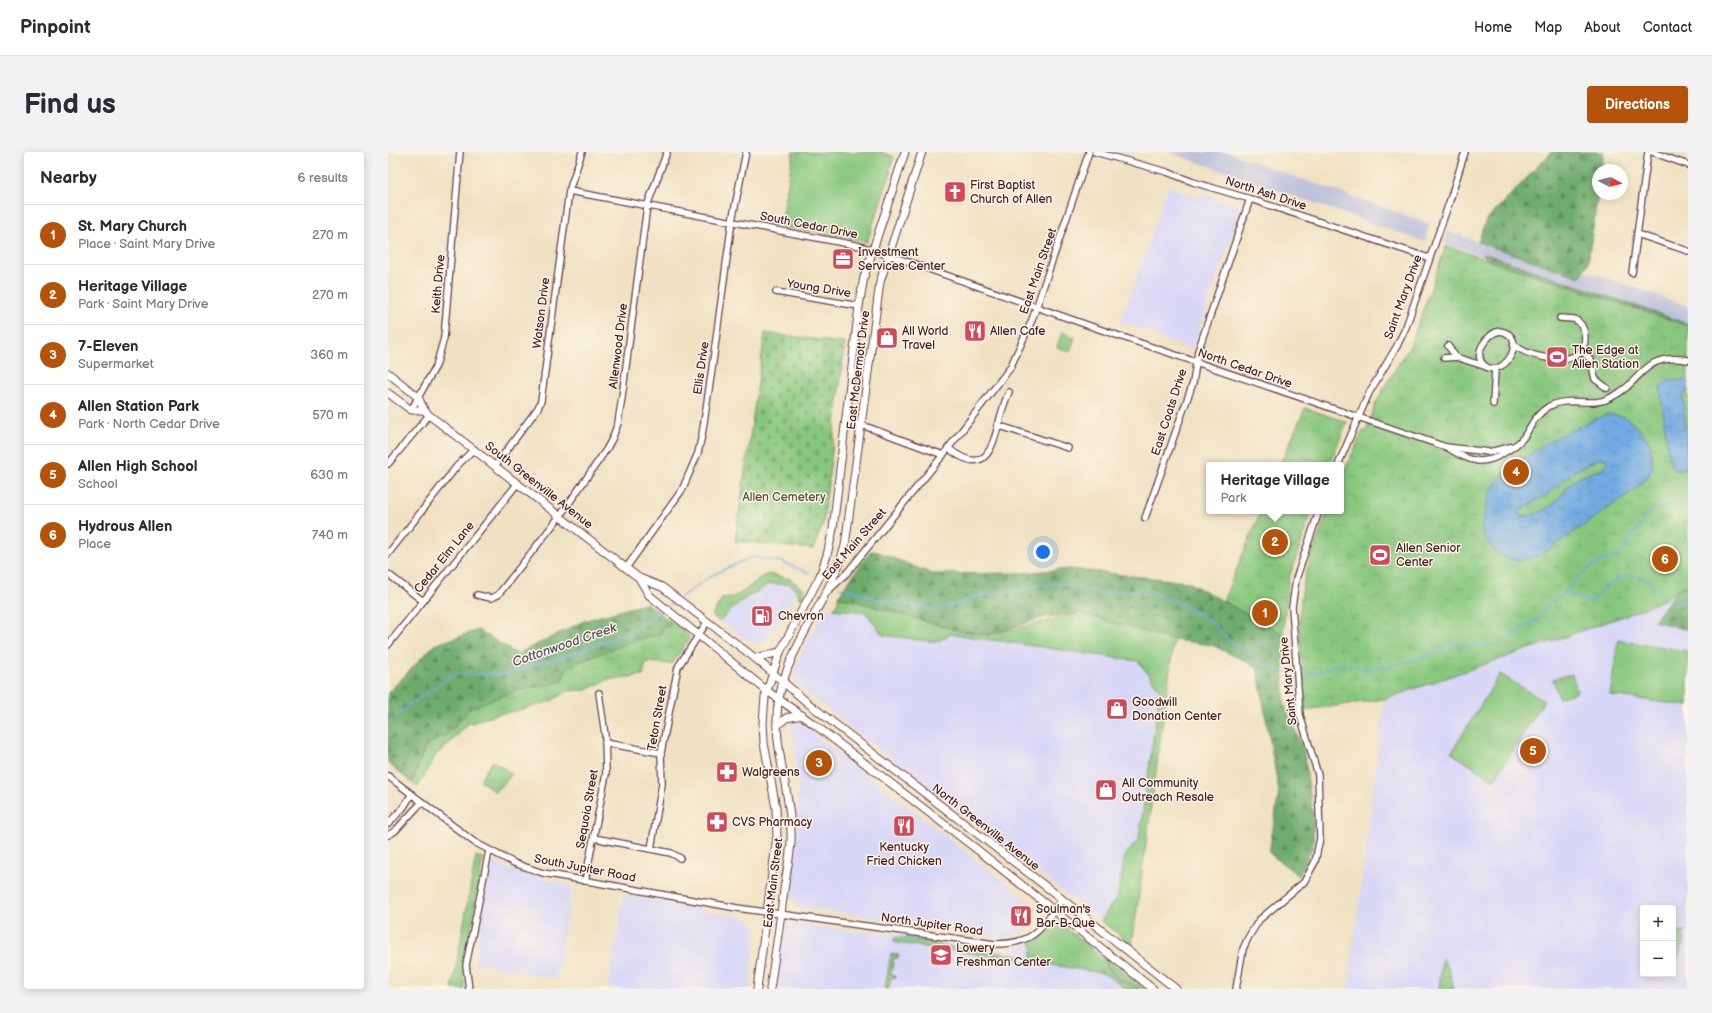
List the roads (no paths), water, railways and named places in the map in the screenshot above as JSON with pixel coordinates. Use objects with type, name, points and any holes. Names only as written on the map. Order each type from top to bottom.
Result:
[{"type":"main road","name":"East McDermott Drive","points":[[820,576],[834,529],[859,306],[864,277],[905,152]]},
{"type":"main road","name":"East McDermott Drive","points":[[826,592],[840,564],[846,546],[879,288],[888,255],[922,152]]},
{"type":"main road","name":"South Greenville Avenue","points":[[388,373],[418,397],[427,413],[639,578],[662,587],[755,658],[783,682]]},
{"type":"main road","points":[[388,393],[411,410],[427,413]]},
{"type":"main road","name":"East Main Street","points":[[757,989],[776,845],[777,817],[764,743],[763,723],[766,690],[780,652],[820,576]]},
{"type":"main road","name":"South Greenville Avenue","points":[[639,578],[649,595],[779,699]]},
{"type":"main road","name":"East Main Street","points":[[770,989],[791,842],[790,816],[777,726],[779,699],[794,650],[826,592]]},
{"type":"main road","points":[[755,658],[765,657],[780,652]]},
{"type":"main road","name":"North Greenville Avenue","points":[[783,682],[809,704],[1176,989]]},
{"type":"main road","name":"North Greenville Avenue","points":[[779,699],[979,851],[1153,989]]},
{"type":"main road","points":[[777,726],[786,718],[802,715]]},
{"type":"main road","points":[[777,817],[790,816]]},
{"type":"street","name":"Keith Drive","points":[[411,410],[436,366],[444,338],[460,152]]},
{"type":"street","name":"Watson Drive","points":[[495,466],[538,408],[541,401],[569,191],[582,152]]},
{"type":"street","name":"Allenwood Drive","points":[[477,595],[491,598],[498,595],[560,516],[606,450],[618,423],[647,206],[667,152]]},
{"type":"street","name":"Ellis Drive","points":[[626,568],[682,490],[698,454],[711,376],[732,221],[746,152]]},
{"type":"street","name":"East Main Street","points":[[826,592],[846,574],[943,455],[1010,368],[1025,338],[1037,306],[1089,152]]},
{"type":"street","name":"North Ash Drive","points":[[1095,152],[1167,172],[1193,182],[1250,199],[1429,258]]},
{"type":"street","name":"Saint Mary Drive","points":[[1339,462],[1369,393],[1397,346],[1406,327],[1465,152]]},
{"type":"street","points":[[1632,273],[1648,152]]},
{"type":"street","points":[[1652,152],[1688,165]]},
{"type":"street","name":"South Cedar Drive","points":[[569,191],[836,241],[873,250],[1037,306]]},
{"type":"street","name":"East Coats Drive","points":[[1145,518],[1192,383],[1198,351],[1250,199]]},
{"type":"street","points":[[1637,234],[1688,251]]},
{"type":"street","name":"Young Drive","points":[[776,292],[859,306]]},
{"type":"street","name":"North Cedar Drive","points":[[1037,306],[1196,363],[1446,447],[1489,452],[1514,446]]},
{"type":"street","points":[[1514,345],[1529,354],[1540,357],[1574,357],[1582,351],[1585,345],[1585,332],[1581,324],[1574,318],[1560,318]]},
{"type":"street","points":[[1444,358],[1456,357],[1492,368],[1499,368],[1512,354],[1514,345],[1508,334],[1500,331],[1491,334],[1482,347],[1479,355],[1482,364],[1492,368]]},
{"type":"street","points":[[1448,346],[1456,357]]},
{"type":"street","points":[[1582,351],[1591,360],[1595,379],[1607,388]]},
{"type":"street","name":"North Cedar Drive","points":[[1446,447],[1464,458],[1484,462],[1498,457],[1523,438],[1540,413],[1549,407],[1563,402],[1595,402],[1609,399],[1621,392],[1642,370],[1653,363],[1670,358],[1688,360]]},
{"type":"street","points":[[1492,368],[1493,404]]},
{"type":"street","points":[[948,448],[959,456],[971,461],[978,461],[988,454],[1002,406],[1008,392]]},
{"type":"street","points":[[388,464],[427,413]]},
{"type":"street","points":[[846,422],[862,425],[943,455]]},
{"type":"street","points":[[997,425],[1068,448]]},
{"type":"street","points":[[388,554],[457,466],[474,449]]},
{"type":"street","name":"Cedar Elm Lane","points":[[388,645],[518,483]]},
{"type":"street","name":"Saint Mary Drive","points":[[1236,989],[1243,949],[1248,938],[1259,920],[1304,882],[1315,862],[1320,838],[1318,775],[1302,724],[1299,708],[1292,607],[1294,588],[1318,514]]},
{"type":"street","points":[[388,574],[423,601]]},
{"type":"street","name":"Teton Street","points":[[651,849],[662,784],[661,753],[678,668],[707,622]]},
{"type":"street","name":"Sequoia Street","points":[[586,881],[606,774],[605,743],[599,693]]},
{"type":"street","points":[[605,743],[661,753]]},
{"type":"street","name":"South Jupiter Road","points":[[388,776],[455,829],[489,851],[527,868],[586,881],[781,914]]},
{"type":"street","points":[[388,824],[403,808],[412,794]]},
{"type":"street","points":[[388,835],[395,831],[422,802]]},
{"type":"street","points":[[594,838],[671,853],[680,858]]},
{"type":"street","points":[[469,989],[466,965],[489,851]]},
{"type":"street","name":"North Jupiter Road","points":[[781,914],[996,944],[1015,943],[1026,940],[1040,930],[1062,899]]},
{"type":"water","points":[[1667,380],[1688,380],[1688,392],[1686,392],[1683,396],[1688,466],[1681,471],[1673,468],[1669,460],[1660,387]]},
{"type":"water","points":[[1608,414],[1625,417],[1641,431],[1650,444],[1652,470],[1637,488],[1544,553],[1530,558],[1515,560],[1503,556],[1492,548],[1485,537],[1482,525],[1492,489],[1509,469],[1535,450],[1565,433]],"holes":[[[1600,458],[1607,460],[1608,463],[1604,469],[1579,477],[1570,484],[1556,501],[1547,508],[1532,515],[1523,517],[1520,516],[1519,513],[1521,510],[1549,493],[1573,472]]]},
{"type":"waterway","name":"Cottonwood Creek","points":[[1299,672],[1316,673],[1340,663],[1368,669],[1398,664],[1432,655],[1450,643],[1466,646],[1495,645],[1539,619],[1546,608],[1564,593],[1582,573],[1603,560],[1611,559],[1620,554],[1648,513],[1683,500],[1688,501]]},
{"type":"waterway","name":"Cottonwood Creek","points":[[681,597],[711,576],[751,557],[782,562],[809,573]]},
{"type":"waterway","points":[[1564,593],[1592,602],[1601,590],[1621,577],[1632,575],[1649,580],[1661,595],[1674,604],[1688,603]]},
{"type":"waterway","name":"Cottonwood Creek","points":[[840,587],[888,602],[940,609],[978,596],[1054,583],[1101,593],[1131,590],[1160,596],[1184,605],[1208,619],[1228,639],[1263,664],[1285,672],[1295,672]]},
{"type":"waterway","name":"Cottonwood Creek","points":[[668,606],[676,601]]},
{"type":"waterway","name":"Cottonwood Creek","points":[[388,721],[452,675],[504,674],[563,657],[629,632],[663,610]]},
{"type":"place","name":"First Baptist Church of Allen","points":[[955,192]]},
{"type":"place","name":"Investment Services Center","points":[[843,259]]},
{"type":"place","name":"Allen Cafe","points":[[975,331]]},
{"type":"place","name":"All World Travel","points":[[887,338]]},
{"type":"place","name":"The Edge at Allen Station","points":[[1557,357]]},
{"type":"place","name":"Allen Station Park","points":[[1516,472]]},
{"type":"place","name":"Heritage Village","points":[[1275,542]]},
{"type":"place","name":"Allen Senior Center","points":[[1380,555]]},
{"type":"place","name":"Hydrous Allen","points":[[1665,559]]},
{"type":"place","name":"St. Mary Church","points":[[1265,613]]},
{"type":"place","name":"Chevron","points":[[762,616]]},
{"type":"place","name":"Goodwill Donation Center","points":[[1117,709]]},
{"type":"place","name":"Allen High School","points":[[1533,751]]},
{"type":"place","name":"7-Eleven","points":[[819,763]]},
{"type":"place","name":"Walgreens","points":[[727,772]]},
{"type":"place","name":"All Community Outreach Resale","points":[[1106,790]]},
{"type":"place","name":"CVS Pharmacy","points":[[717,822]]},
{"type":"place","name":"Kentucky Fried Chicken","points":[[904,826]]},
{"type":"place","name":"Soulman's Bar-B-Que","points":[[1021,916]]},
{"type":"place","name":"Lowery Freshman Center","points":[[941,955]]},
{"type":"park label","name":"Allen Cemetery","points":[[784,497]]}]
